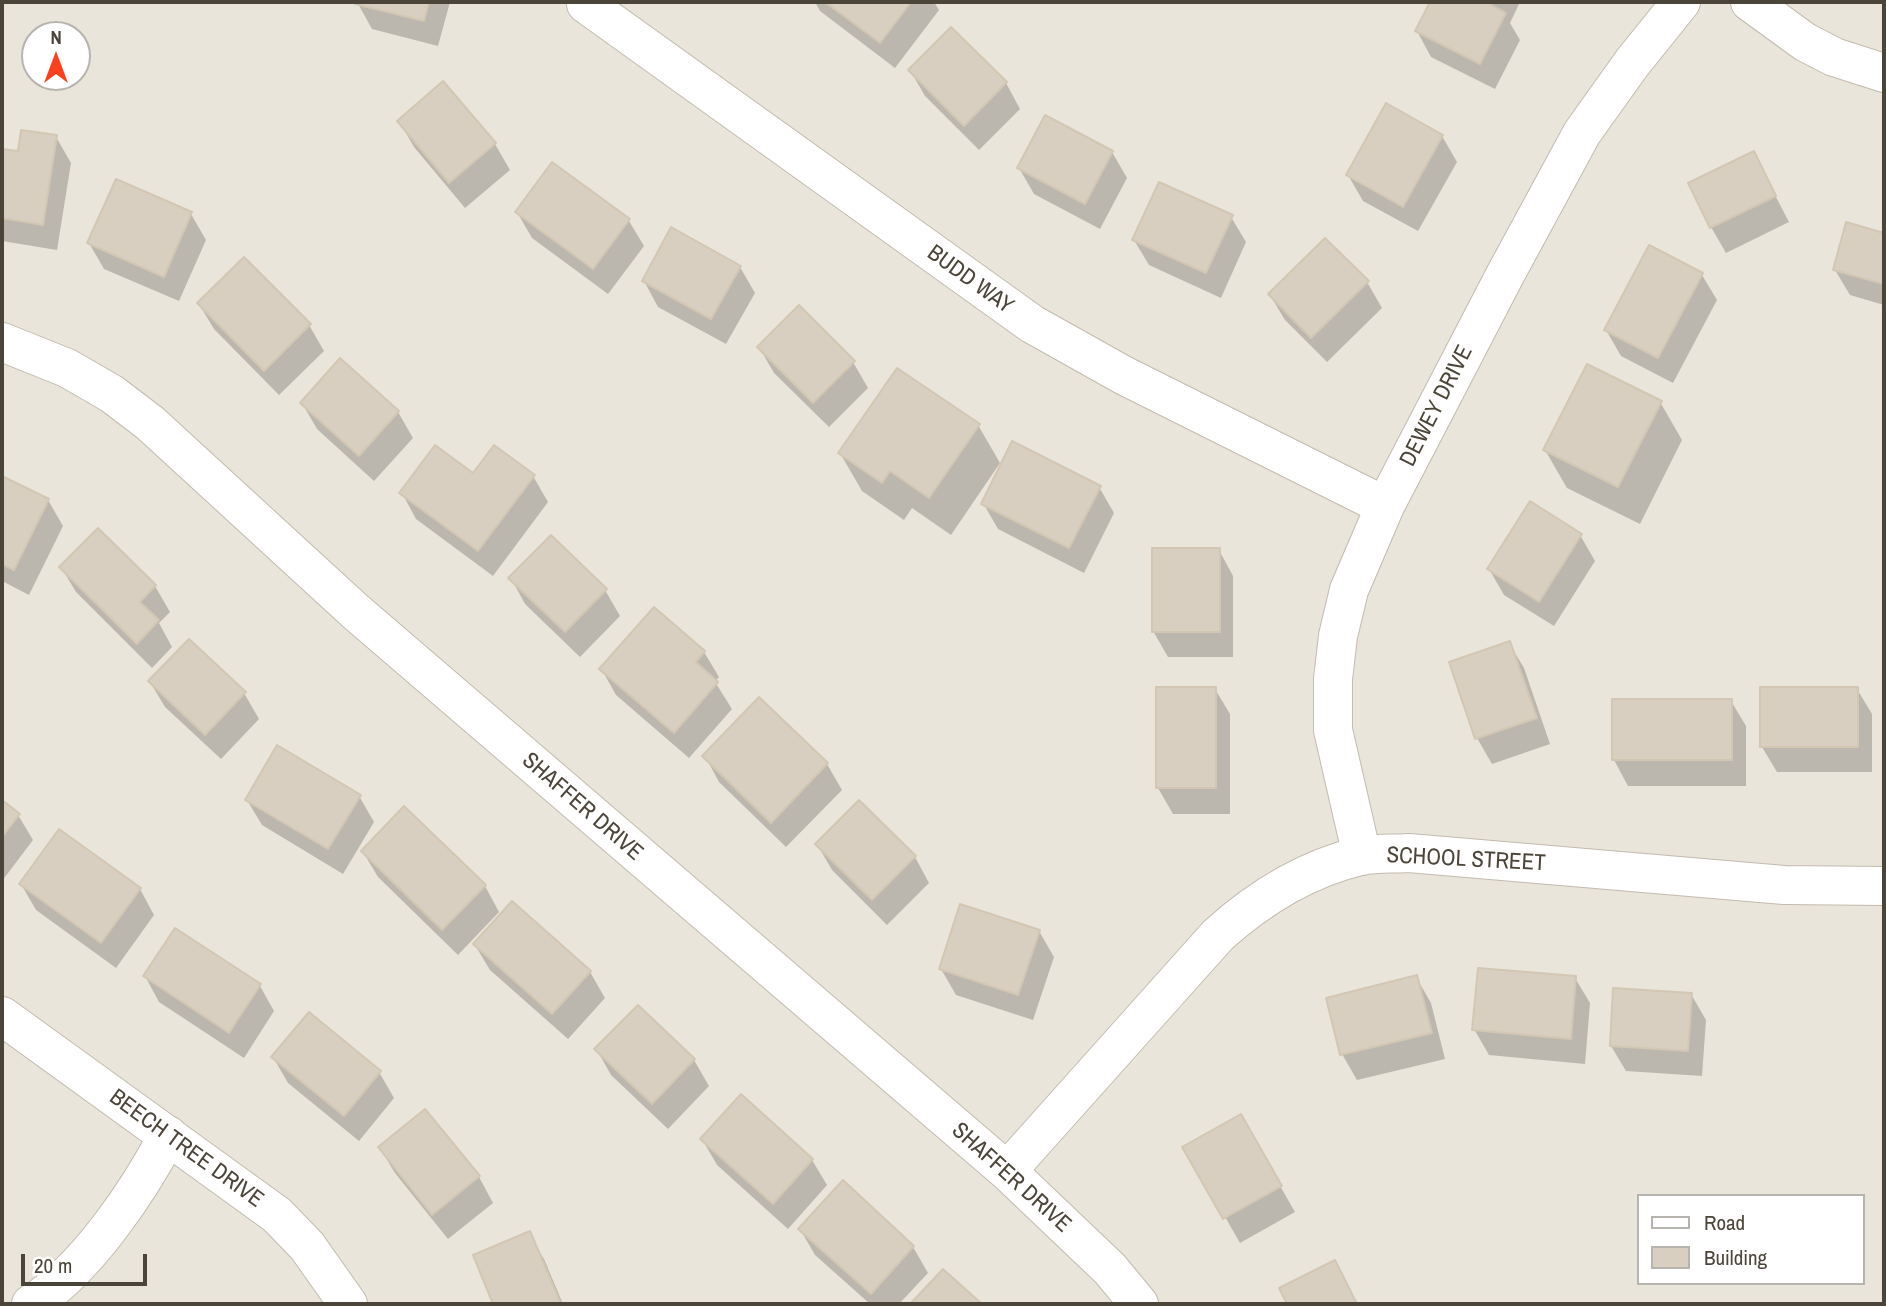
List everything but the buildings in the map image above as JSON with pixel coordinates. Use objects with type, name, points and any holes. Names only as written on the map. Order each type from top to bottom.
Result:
[{"type":"street","name":"DEWEY DRIVE","points":[[1362,856],[1333,730],[1333,678],[1338,636],[1349,590],[1385,506],[1582,133],[1632,63],[1681,2]]},
{"type":"street","points":[[1750,2],[1805,42],[1834,57],[1884,73]]},
{"type":"street","name":"BUDD WAY","points":[[586,5],[1032,324],[1123,375],[1385,506]]},
{"type":"street","name":"SHAFFER DRIVE","points":[[2,342],[67,368],[112,394],[150,423],[356,612],[1007,1171],[1110,1269],[1139,1304]]},
{"type":"street","name":"SCHOOL STREET","points":[[1007,1171],[1218,935],[1239,916],[1281,887],[1315,870],[1362,856],[1409,853],[1784,885],[1884,886]]},
{"type":"street","name":"BEECH TREE DRIVE","points":[[2,1016],[277,1215],[307,1246],[348,1304]]},
{"type":"street","points":[[31,1304],[47,1294],[81,1264],[150,1170],[168,1135]]},
{"type":"shaded area","points":[[2,2],[1884,2],[1884,1304],[2,1304]]}]
